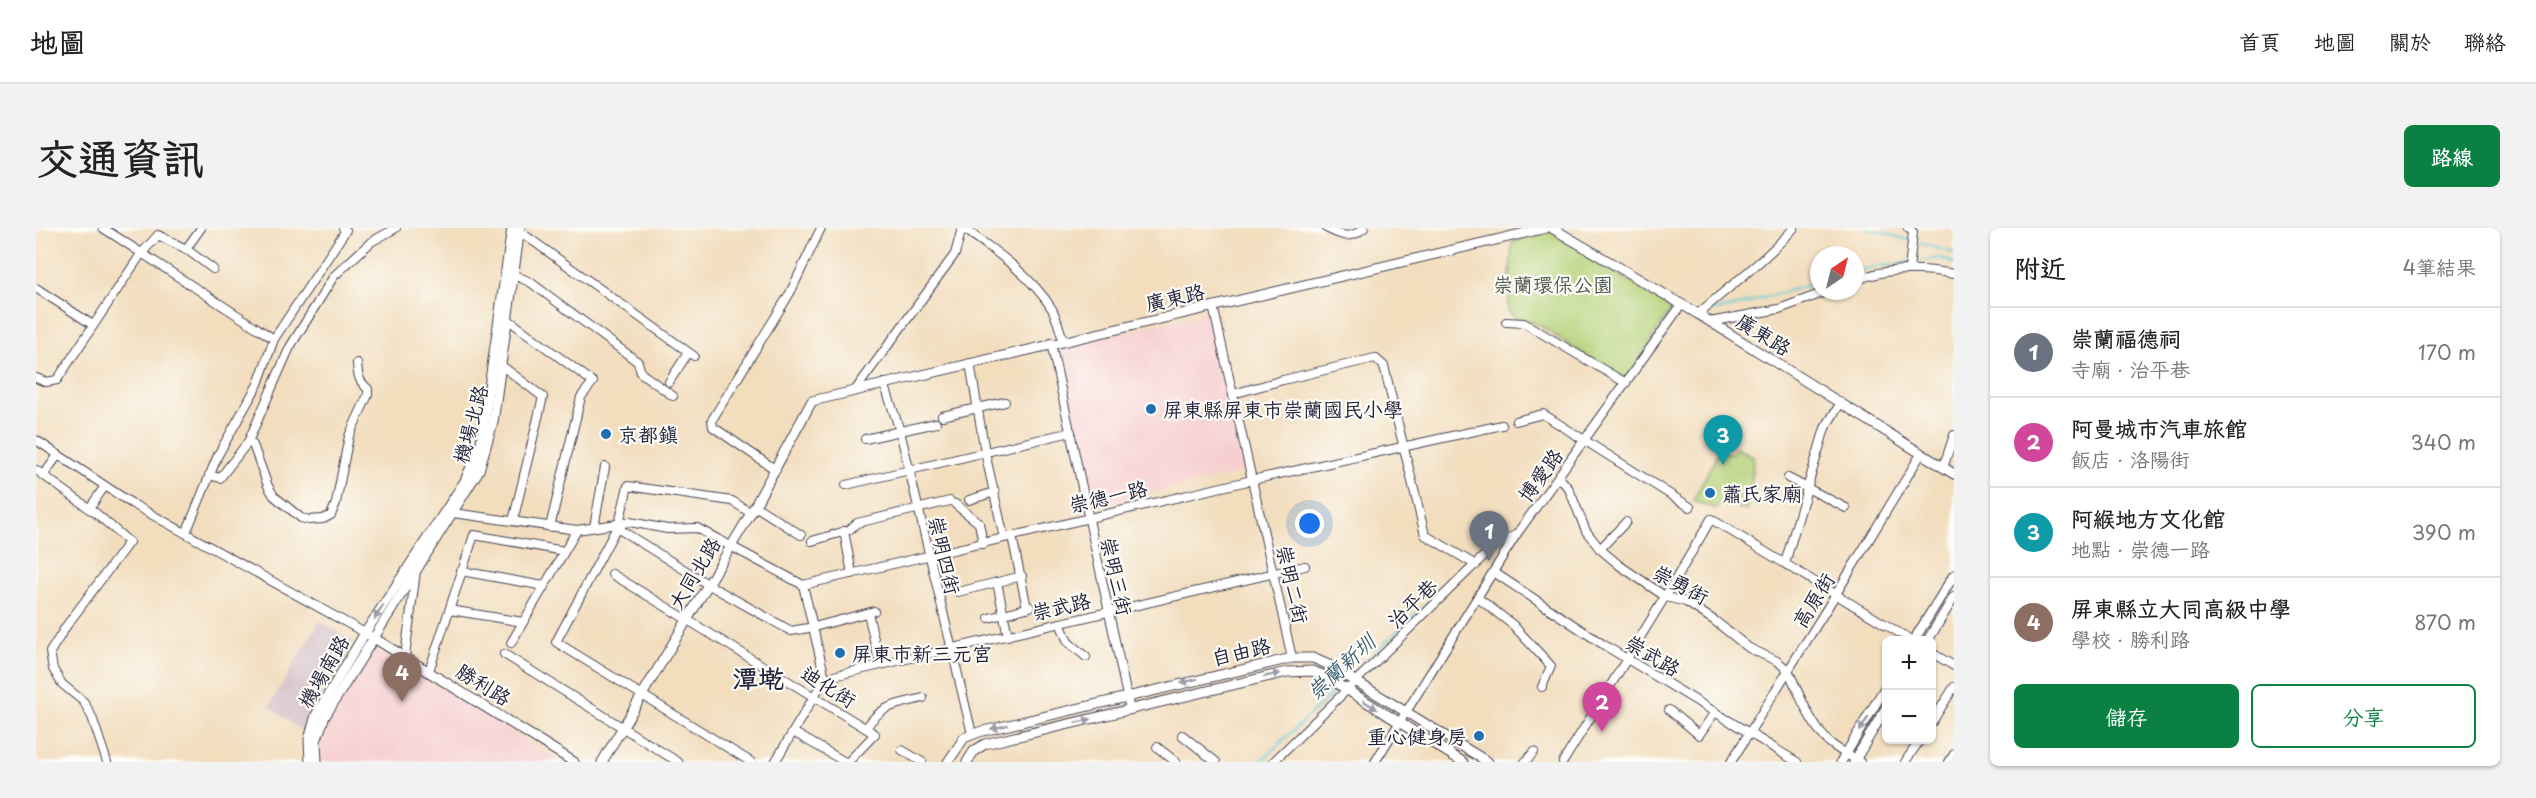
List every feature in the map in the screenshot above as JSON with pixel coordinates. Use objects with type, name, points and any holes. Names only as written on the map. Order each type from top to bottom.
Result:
[{"type":"street","points":[[103,228],[274,339]]},
{"type":"street","points":[[186,249],[201,228]]},
{"type":"street","points":[[186,532],[218,455],[258,384],[274,339],[346,230],[344,228]]},
{"type":"street","points":[[209,475],[220,478],[248,442],[290,347],[334,276],[371,243],[396,228]]},
{"type":"street","points":[[776,470],[712,427],[712,420],[790,293],[821,228]]},
{"type":"street","points":[[856,389],[955,254],[962,228],[1004,257],[1027,280],[1053,310],[1063,340]]},
{"type":"street","points":[[1326,228],[1344,237],[1356,235],[1364,228]]},
{"type":"street","name":"廣東路","points":[[812,400],[1546,228]]},
{"type":"street","name":"廣東路","points":[[1552,228],[1682,304],[1954,474]]},
{"type":"street","points":[[1698,314],[1762,258],[1772,252],[1794,228]]},
{"type":"street","points":[[1908,228],[1913,232],[1909,270]]},
{"type":"street","points":[[517,229],[691,355],[669,382]]},
{"type":"street","name":"機場北路","points":[[413,568],[453,513],[479,470],[493,422],[502,366],[517,229]]},
{"type":"street","name":"機場北路","points":[[369,635],[413,568],[465,480],[481,443],[517,229]]},
{"type":"street","points":[[36,378],[46,382],[57,380],[141,254],[158,235],[186,249],[213,269]]},
{"type":"street","points":[[1864,276],[1909,270],[1931,270],[1954,274]]},
{"type":"street","points":[[512,274],[530,282],[638,362],[641,373],[673,396]]},
{"type":"street","points":[[36,288],[93,325]]},
{"type":"street","points":[[1710,322],[1779,309],[1810,298]]},
{"type":"street","name":"博愛路","points":[[1375,762],[1516,535],[1682,304]]},
{"type":"street","name":"崇明二街","points":[[1214,306],[1292,658]]},
{"type":"street","points":[[506,318],[593,382],[581,397],[550,526]]},
{"type":"street","points":[[1506,322],[1524,323],[1626,383]]},
{"type":"street","name":"崇明三街","points":[[1051,343],[1130,710]]},
{"type":"street","points":[[1233,394],[1376,358],[1384,366],[1425,536],[1471,563]]},
{"type":"street","points":[[248,442],[253,445],[274,496],[301,518],[323,519],[331,515],[336,503],[349,435],[368,395],[368,389],[358,376],[357,363]]},
{"type":"street","points":[[970,363],[985,452],[1030,607],[989,618]]},
{"type":"street","points":[[502,366],[543,398],[513,521]]},
{"type":"street","name":"崇明四街","points":[[884,383],[900,431],[951,650],[975,733]]},
{"type":"street","name":"大同北路","points":[[602,762],[776,470],[812,400]]},
{"type":"street","points":[[942,416],[1005,402]]},
{"type":"street","points":[[1785,563],[1825,428],[1840,404]]},
{"type":"street","points":[[1516,421],[1543,414],[1690,507]]},
{"type":"street","points":[[865,439],[936,423]]},
{"type":"street","name":"崇德一路","points":[[803,585],[1252,480],[1502,425]]},
{"type":"street","points":[[846,485],[1071,432]]},
{"type":"street","points":[[1943,468],[1954,435]]},
{"type":"street","points":[[36,440],[131,503],[369,635]]},
{"type":"street","name":"高原街","points":[[1731,762],[1921,454]]},
{"type":"street","points":[[44,476],[58,455]]},
{"type":"street","points":[[594,527],[605,467]]},
{"type":"street","points":[[36,470],[129,542],[66,626],[50,652],[53,669],[62,684],[84,702],[92,717],[107,762]]},
{"type":"street","name":"崇勇街","points":[[1559,477],[1569,489],[1586,531],[1600,549],[1644,585],[1666,597],[1686,602],[1749,648],[1777,661],[1788,670]]},
{"type":"street","points":[[1788,478],[1846,508]]},
{"type":"street","points":[[89,509],[105,486]]},
{"type":"street","points":[[751,762],[556,642],[619,523],[628,486],[732,501],[753,509],[801,535]]},
{"type":"street","points":[[969,500],[995,492]]},
{"type":"street","points":[[812,541],[844,531],[857,523],[918,507],[952,503],[979,523],[983,544]]},
{"type":"street","points":[[453,513],[577,530],[630,522],[667,529],[697,528],[803,585],[825,678],[775,762]]},
{"type":"street","points":[[1563,762],[1666,597],[1711,519],[1906,636]]},
{"type":"street","points":[[1600,549],[1626,522]]},
{"type":"street","points":[[619,523],[622,531],[709,585],[791,631],[871,612],[880,666]]},
{"type":"street","points":[[511,643],[577,530]]},
{"type":"street","points":[[844,531],[852,574]]},
{"type":"street","name":"治平巷","points":[[1273,762],[1341,687],[1471,563],[1495,545],[1516,535]]},
{"type":"street","points":[[429,671],[474,536],[564,550]]},
{"type":"street","name":"崇武路","points":[[825,678],[1305,566]]},
{"type":"street","points":[[405,656],[413,568]]},
{"type":"street","points":[[461,571],[544,586]]},
{"type":"street","name":"崇武路","points":[[1494,573],[1626,658],[1797,762]]},
{"type":"street","name":"迪化街","points":[[612,574],[875,734],[844,761]]},
{"type":"street","points":[[1916,636],[1954,575]]},
{"type":"street","points":[[958,592],[1022,576]]},
{"type":"street","points":[[997,582],[1008,636]]},
{"type":"street","points":[[1930,636],[1954,597]]},
{"type":"street","points":[[1478,598],[1513,624],[1551,666],[1542,687]]},
{"type":"street","points":[[450,610],[523,622]]},
{"type":"street","points":[[1060,623],[1068,642],[1086,657]]},
{"type":"street","name":"勝利路","points":[[369,635],[574,762]]},
{"type":"street","name":"機場南路","points":[[309,762],[309,739],[316,715],[369,635]]},
{"type":"street","name":"機場南路","points":[[317,762],[316,741],[325,716],[369,635]]},
{"type":"street","points":[[504,654],[678,762]]},
{"type":"street","points":[[1936,655],[1954,666]]},
{"type":"street","name":"自由路","points":[[975,733],[1292,658],[1313,658],[1351,678],[1488,762]]},
{"type":"street","name":"自由路","points":[[967,762],[974,752],[985,744],[1222,686],[1299,670],[1312,671],[1341,687],[1463,762]]},
{"type":"street","points":[[1788,670],[1825,739],[1843,758],[1857,761],[1882,717]]},
{"type":"street","points":[[1936,716],[1954,687]]},
{"type":"street","points":[[1843,758],[1885,690]]},
{"type":"street","points":[[866,728],[875,715],[886,707],[923,698]]},
{"type":"street","points":[[1669,710],[1699,735],[1715,712]]},
{"type":"street","points":[[793,732],[844,761]]},
{"type":"street","points":[[948,762],[964,738],[975,733]]},
{"type":"street","points":[[1182,735],[1216,762]]},
{"type":"street","points":[[1905,762],[1917,744]]},
{"type":"street","points":[[1157,747],[1176,762]]},
{"type":"street","points":[[902,750],[921,762]]},
{"type":"street","points":[[1524,762],[1534,752]]},
{"type":"shaded area","name":"屏東縣屏東市崇蘭國民小學","points":[[1207,313],[1244,472],[1095,506],[1058,347]]},
{"type":"shaded area","points":[[320,621],[353,642],[302,731],[269,706]]},
{"type":"shaded area","points":[[372,646],[562,762],[323,762],[322,746],[334,713]]},
{"type":"green space","name":"崇蘭環保公園","points":[[1550,231],[1672,308],[1626,381],[1537,324],[1515,318],[1508,311],[1512,242]]},
{"type":"green space","points":[[1736,448],[1753,456],[1751,502],[1746,511],[1729,503],[1714,508],[1693,501],[1719,451],[1732,454]]},
{"type":"waterway","name":"崇蘭新圳","points":[[1866,228],[1954,253]]},
{"type":"waterway","name":"崇蘭新圳","points":[[1864,270],[1940,258],[1954,263]]},
{"type":"waterway","name":"崇蘭新圳","points":[[1708,311],[1729,308],[1810,285]]},
{"type":"waterway","name":"崇蘭新圳","points":[[1472,559],[1490,543]]},
{"type":"waterway","name":"崇蘭新圳","points":[[1448,583],[1467,563]]},
{"type":"waterway","name":"崇蘭新圳","points":[[1351,675],[1440,591]]},
{"type":"waterway","name":"崇蘭新圳","points":[[1260,762],[1338,688]]},
{"type":"place","name":"屏東縣屏東市崇蘭國民小學","points":[[1151,409]]},
{"type":"place","name":"京都鎮","points":[[606,434]]},
{"type":"place","name":"阿緱地方文化館","points":[[1723,465]]},
{"type":"place","name":"蕭氏家廟","points":[[1710,493]]},
{"type":"place","name":"崇蘭福德祠","points":[[1489,561]]},
{"type":"place","name":"屏東市新三元宮","points":[[840,653]]},
{"type":"place","name":"屏東縣立大同高級中學","points":[[402,702]]},
{"type":"place","name":"阿曼城市汽車旅館","points":[[1602,732]]},
{"type":"place","name":"重心健身房","points":[[1479,736]]},
{"type":"district","name":"潭墘","points":[[758,677]]}]
